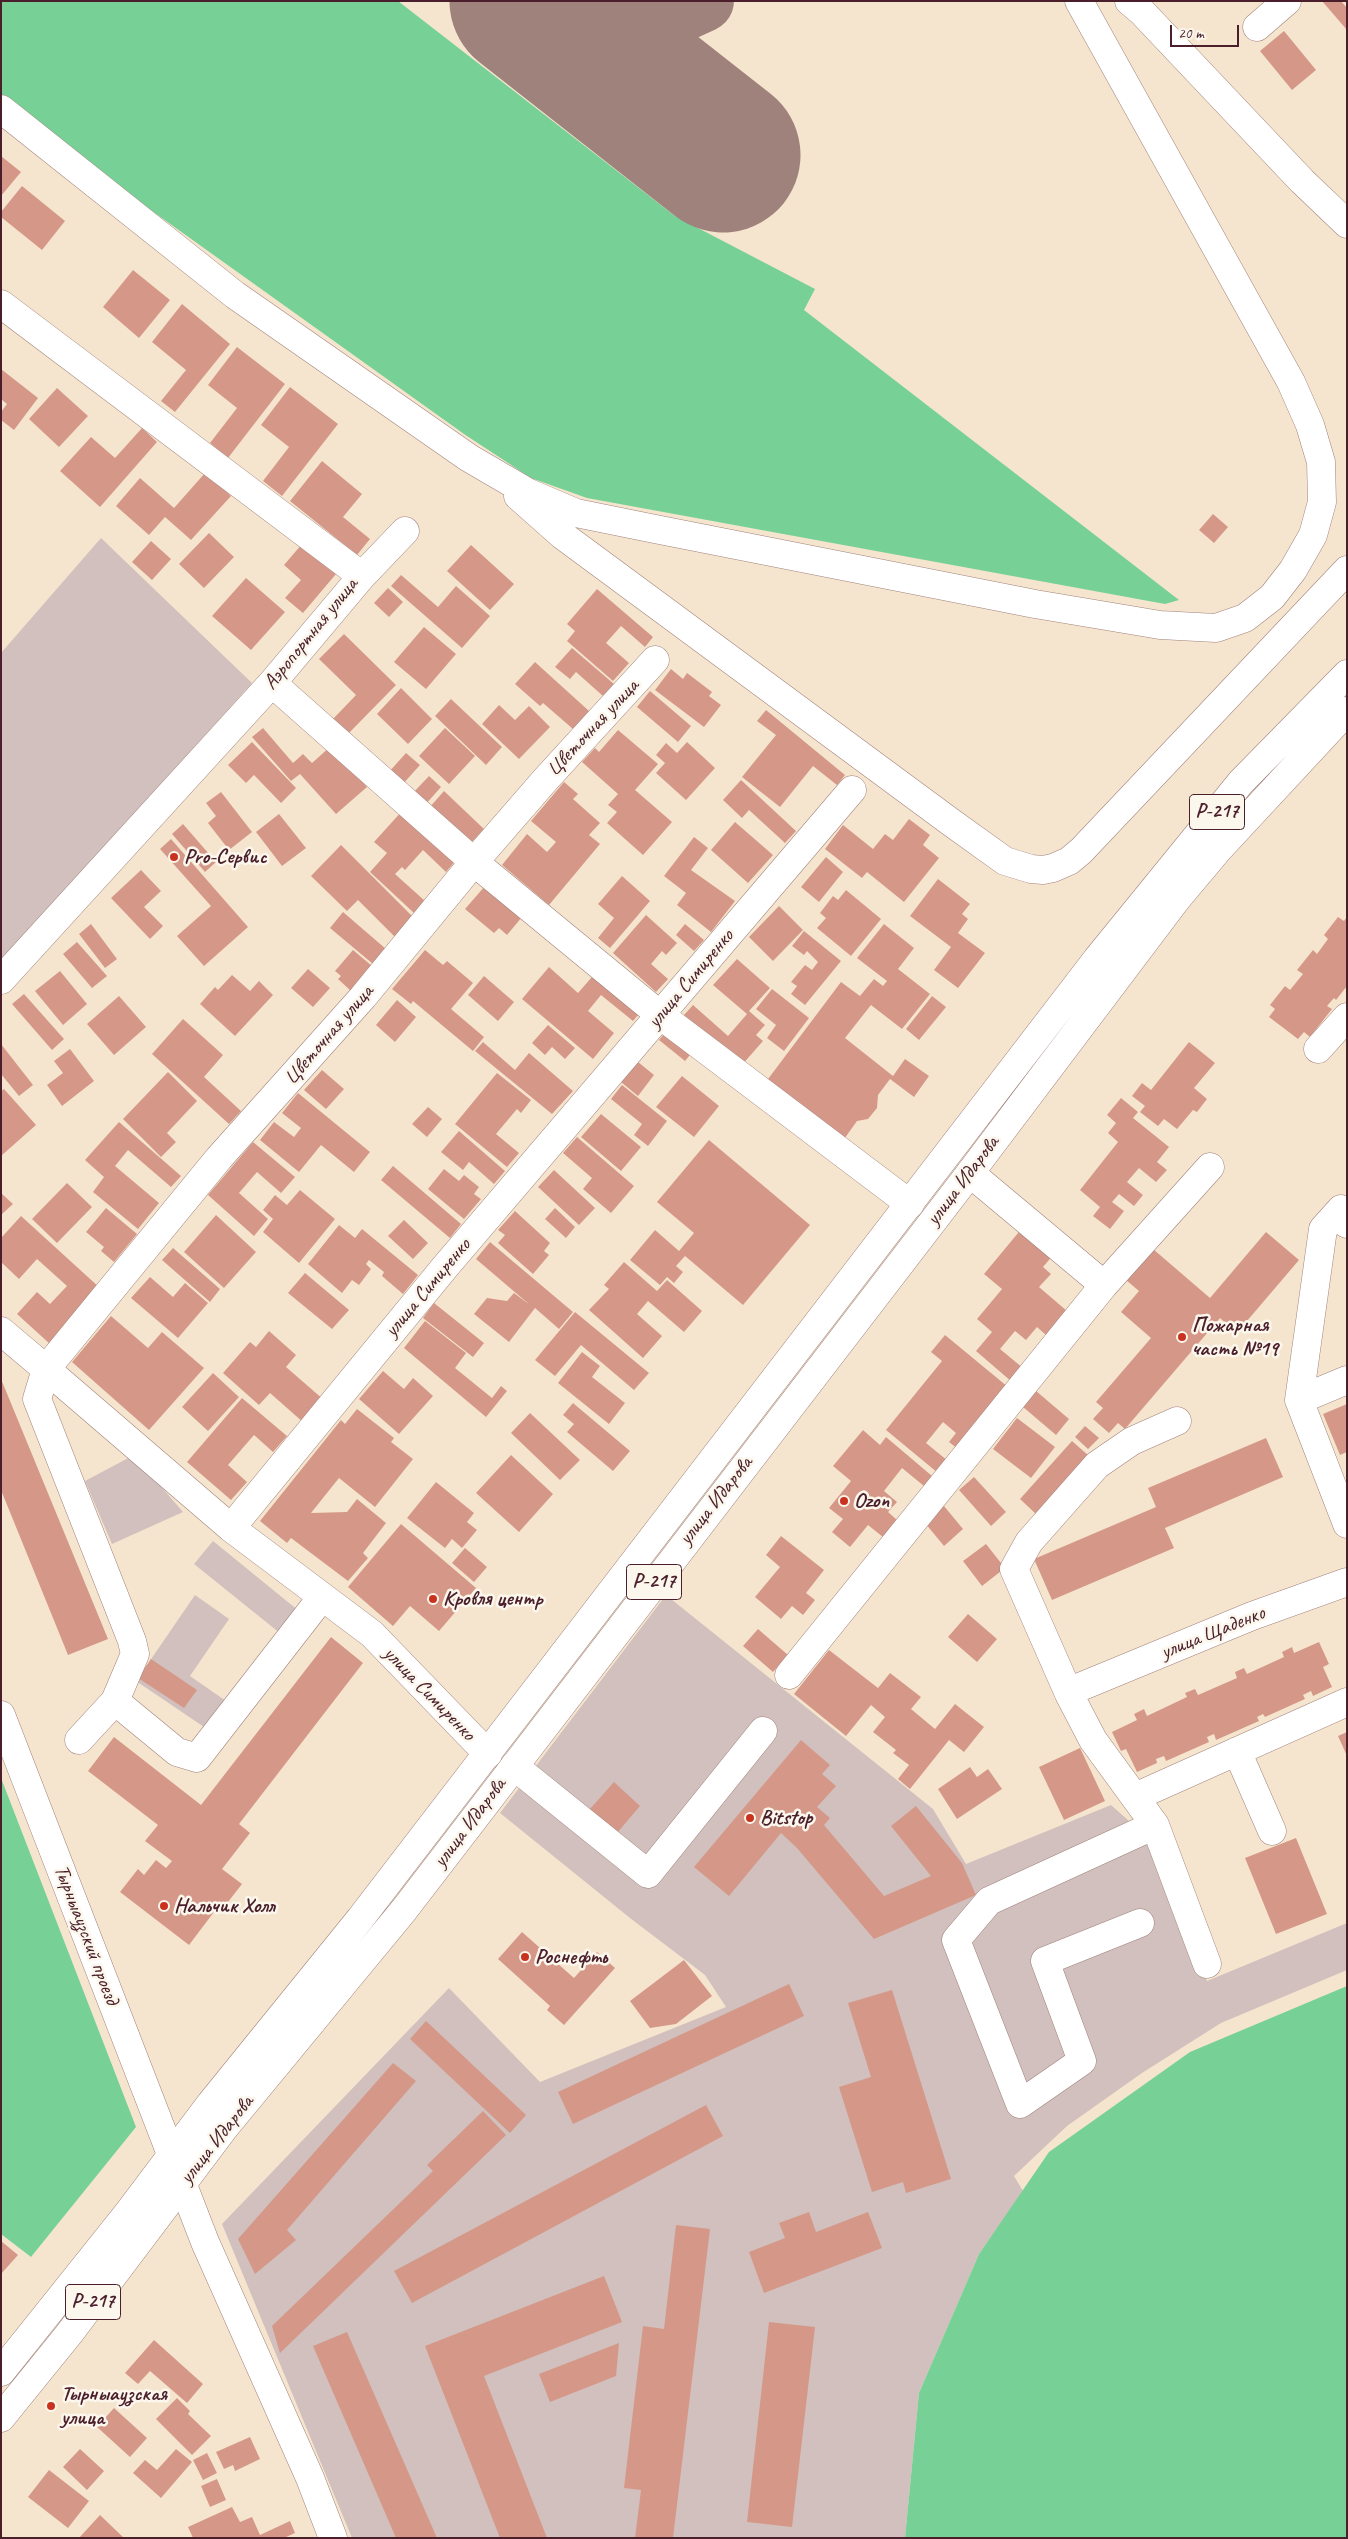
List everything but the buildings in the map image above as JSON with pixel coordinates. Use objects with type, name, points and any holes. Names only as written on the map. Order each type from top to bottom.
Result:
[{"type":"street","points":[[1,108],[235,295],[469,458],[529,493],[576,513],[1035,604],[1160,625],[1216,628],[1244,618],[1272,597],[1293,570],[1313,535],[1322,502],[1321,462],[1310,425],[1291,382],[1079,1]]},
{"type":"street","points":[[1129,1],[1142,12],[1302,181],[1347,224]]},
{"type":"street","points":[[1257,27],[1287,1]]},
{"type":"street","name":"Аэропортная улица","points":[[1,304],[362,576],[272,683],[1,980]]},
{"type":"street","points":[[505,479],[513,492],[562,535],[1005,861],[1031,869],[1043,870],[1052,868],[1069,861],[1081,851],[1347,570]]},
{"type":"street","points":[[362,576],[405,531]]},
{"type":"street","name":"Цветочная улица","points":[[46,1369],[219,1158],[363,997],[474,862],[546,779],[655,660]]},
{"type":"street","name":"улица Идарова","points":[[1,2372],[211,2103],[360,1919],[488,1754],[1097,959],[1242,782],[1347,674]]},
{"type":"street","points":[[272,683],[474,862],[660,1015],[910,1204]]},
{"type":"street","name":"улица Идарова","points":[[1,2418],[69,2334],[225,2128],[404,1910],[970,1173],[1176,900],[1218,850],[1347,711]]},
{"type":"street","name":"улица Симиренко","points":[[488,1754],[372,1634],[231,1528],[445,1267],[852,790]]},
{"type":"street","points":[[1318,1049],[1347,1017]]},
{"type":"street","points":[[789,1675],[1104,1285],[1210,1167]]},
{"type":"street","points":[[970,1173],[1104,1285]]},
{"type":"street","points":[[1347,1224],[1341,1209],[1323,1229],[1299,1400],[1347,1524]]},
{"type":"street","points":[[1,1331],[231,1528]]},
{"type":"street","points":[[46,1369],[36,1399],[132,1641],[135,1654],[115,1701],[79,1740]]},
{"type":"street","points":[[1299,1400],[1347,1380]]},
{"type":"street","points":[[1177,1421],[1132,1441],[1097,1465],[1029,1542],[1014,1569],[1075,1691],[1093,1740],[1155,1825],[1206,1964]]},
{"type":"street","name":"улица Щаденко","points":[[1075,1691],[1252,1616],[1344,1592]]},
{"type":"street","points":[[115,1701],[177,1752],[197,1758],[322,1597]]},
{"type":"street","points":[[1135,1798],[1347,1702]]},
{"type":"street","name":"Тырныаузский проезд","points":[[1,1715],[183,2184]]},
{"type":"street","points":[[514,1766],[648,1874],[763,1731]]},
{"type":"street","points":[[1237,1751],[1272,1831]]},
{"type":"street","points":[[1140,1923],[1045,1962],[1082,2061],[1020,2104],[956,1940],[989,1901],[1155,1825]]},
{"type":"street","points":[[183,2184],[205,2242],[310,2478],[333,2538]]},
{"type":"shaded area","points":[[101,538],[252,683],[1,961],[1,653]]},
{"type":"shaded area","points":[[134,1455],[183,1512],[112,1544],[85,1481]]},
{"type":"shaded area","points":[[213,1541],[299,1611],[281,1634],[194,1564]]},
{"type":"shaded area","points":[[195,1595],[229,1619],[190,1676],[226,1701],[207,1729],[136,1681]]},
{"type":"shaded area","points":[[666,1595],[933,1809],[966,1864],[1111,1805],[1147,1837],[1207,1981],[1347,1923],[1347,1970],[1221,2023],[1142,2073],[1067,2126],[1014,2176],[1023,2191],[979,2254],[919,2393],[905,2538],[352,2538],[222,2224],[449,1988],[540,2082],[726,2007],[705,1975],[630,1918],[500,1813]]},
{"type":"green space","points":[[1,1],[398,1],[675,216],[815,289],[804,310],[1179,600],[1165,604],[587,498],[531,478],[464,434],[1,103]]},
{"type":"green space","points":[[1,1778],[136,2127],[31,2257],[1,2234]]},
{"type":"green space","points":[[1347,1986],[1347,2538],[905,2538],[919,2393],[979,2254],[1049,2152],[1190,2052]]},
{"type":"taxiway","points":[[527,1],[562,23],[590,32],[605,34],[628,33],[644,28],[703,1]]},
{"type":"runway","points":[[527,1],[723,155]]},
{"type":"place","name":"Pro-Сервис","points":[[174,857]]},
{"type":"place","name":"Пожарная часть №19","points":[[1182,1337]]},
{"type":"place","name":"Ozon","points":[[844,1501]]},
{"type":"place","name":"Кровля центр","points":[[433,1599]]},
{"type":"place","name":"Bitstop","points":[[750,1818]]},
{"type":"place","name":"Нальчик Холл","points":[[164,1906]]},
{"type":"place","name":"Роснефть","points":[[525,1957]]},
{"type":"place","name":"Тырныаузская улица","points":[[51,2406]]}]
